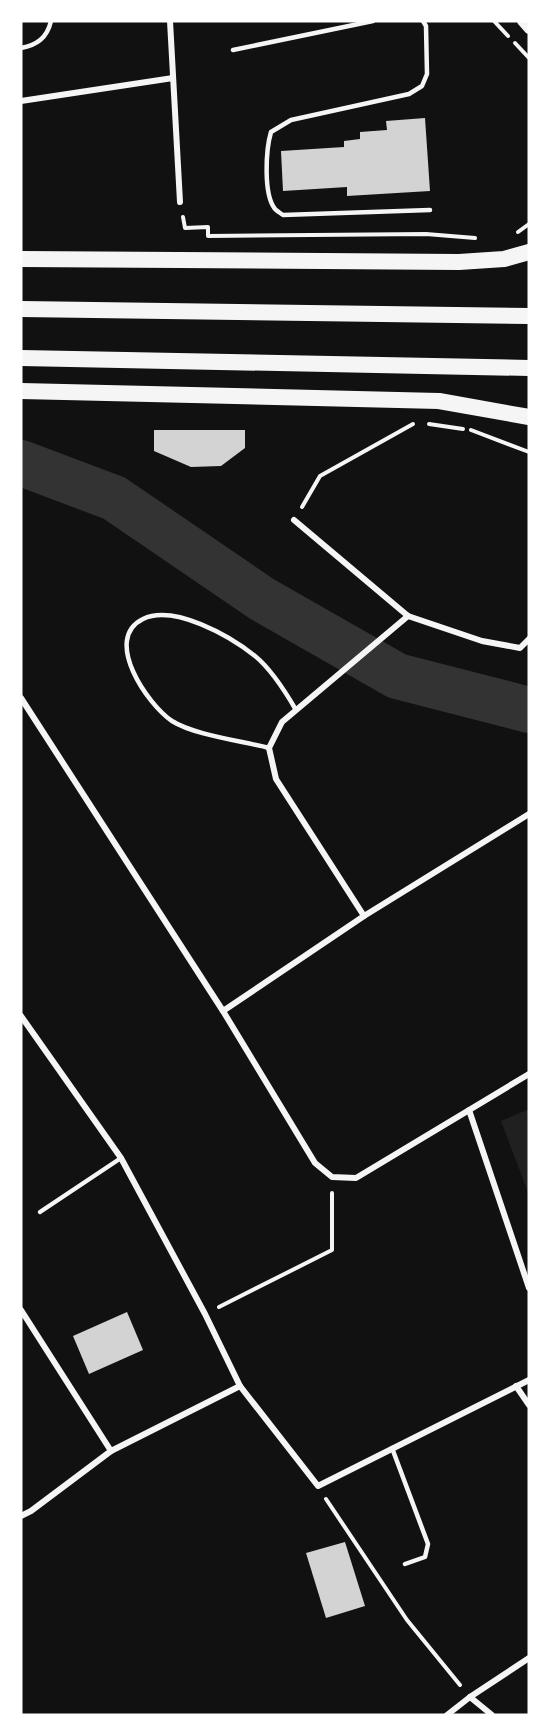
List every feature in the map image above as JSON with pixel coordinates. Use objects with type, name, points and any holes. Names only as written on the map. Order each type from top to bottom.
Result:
[{"type":"highway","points":[[21,259],[459,262],[504,259],[529,252]]},
{"type":"highway","points":[[21,309],[529,316]]},
{"type":"highway","points":[[21,358],[529,368]]},
{"type":"highway","points":[[21,391],[439,401],[529,417]]},
{"type":"street","points":[[170,21],[180,202]]},
{"type":"street","points":[[522,21],[529,29]]},
{"type":"street","points":[[21,101],[173,78]]},
{"type":"street","points":[[294,520],[408,616],[482,641],[520,648],[529,639]]},
{"type":"street","points":[[364,916],[276,779],[269,748],[282,722],[408,616]]},
{"type":"street","points":[[21,698],[223,1011],[315,1163],[332,1177],[356,1178],[529,1074]]},
{"type":"street","points":[[223,1011],[364,916],[529,814]]},
{"type":"street","points":[[21,1016],[121,1158],[205,1314],[240,1386],[318,1486],[529,1380]]},
{"type":"street","points":[[469,1110],[529,1288]]},
{"type":"street","points":[[21,1310],[111,1451]]},
{"type":"street","points":[[21,1516],[31,1511],[111,1451],[240,1386]]},
{"type":"street","points":[[516,1386],[529,1406]]},
{"type":"street","points":[[447,1715],[529,1658]]},
{"type":"street","points":[[470,1697],[492,1715]]},
{"type":"lane","points":[[21,48],[35,45],[48,32],[51,21]]},
{"type":"lane","points":[[233,50],[373,21]]},
{"type":"lane","points":[[423,21],[426,26],[428,74],[422,86],[408,94],[291,120],[272,132],[268,144],[268,184],[275,209],[283,214],[430,210]]},
{"type":"lane","points":[[269,748],[198,731],[173,722],[157,708],[132,671],[127,652],[127,638],[133,626],[143,619],[160,614],[178,616],[222,635],[255,656],[285,690],[296,710]]},
{"type":"lane","points":[[40,1212],[121,1158]]},
{"type":"lane","points":[[392,1448],[428,1544],[425,1557],[405,1564]]},
{"type":"path","points":[[515,234],[529,224]]},
{"type":"path","points":[[426,234],[483,238]]},
{"type":"path","points":[[294,520],[320,476],[410,424],[429,424],[473,430],[529,452]]},
{"type":"path","points":[[205,1314],[332,1250],[332,1177]]},
{"type":"path","points":[[318,1486],[407,1620],[470,1697]]},
{"type":"shaded area","points":[[529,1109],[529,1195],[501,1121]]},
{"type":"building","points":[[425,118],[430,191],[347,196],[347,187],[283,191],[281,151],[344,147],[344,141],[360,139],[360,132],[387,130],[386,121]]},
{"type":"building","points":[[154,430],[245,430],[245,448],[221,466],[191,467],[154,451]]},
{"type":"building","points":[[127,1312],[143,1350],[89,1374],[73,1336]]},
{"type":"building","points":[[345,1542],[365,1606],[326,1618],[306,1553]]},
{"type":"waterway","points":[[21,463],[114,498],[262,599],[397,676],[529,710]]}]
